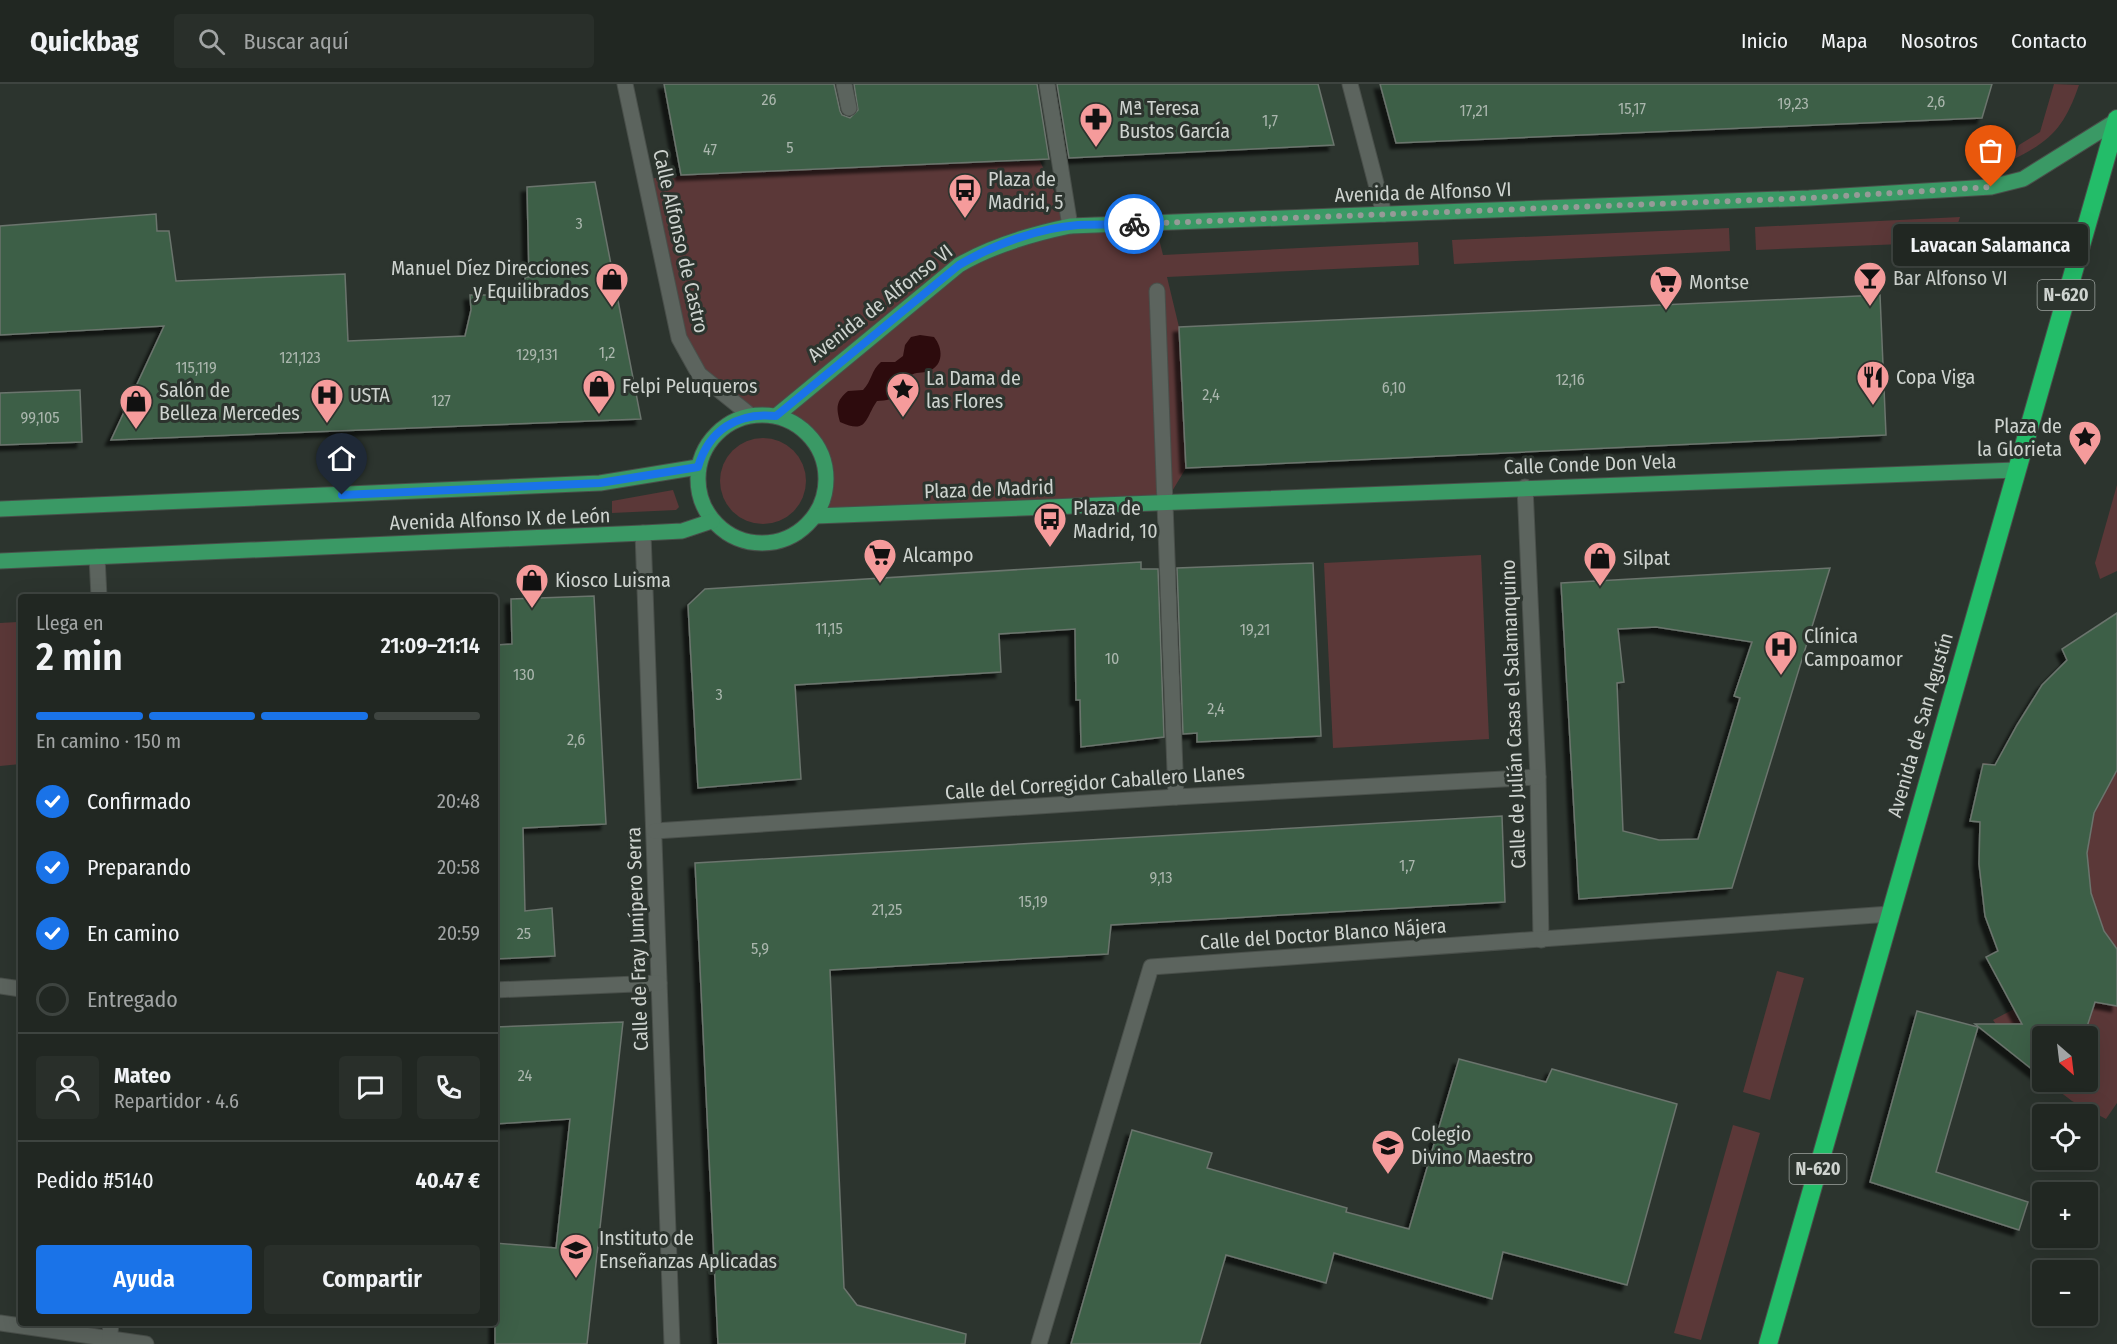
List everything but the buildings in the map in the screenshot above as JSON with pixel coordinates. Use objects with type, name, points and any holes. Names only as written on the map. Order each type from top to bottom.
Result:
[{"type":"highway","name":"Avenida de San Agustín","points":[[1768,1344],[2117,120]]},
{"type":"main road","name":"Avenida de Alfonso VI","points":[[776,416],[959,265],[977,254],[1034,234],[1070,226],[1809,198],[1991,187],[2023,179],[2117,120]]},
{"type":"main road","points":[[750,416],[776,416],[796,423],[812,438],[822,456],[826,476],[824,497],[815,516],[798,532],[776,542],[753,543],[731,536],[712,521],[699,496],[698,467],[702,452],[722,428],[735,420],[750,416]]},
{"type":"main road","name":"Avenida Alfonso IX de León","points":[[0,509],[600,483],[698,467]]},
{"type":"main road","name":"Calle Conde Don Vela","points":[[1165,503],[1525,487],[2016,470]]},
{"type":"main road","name":"Plaza de Madrid","points":[[815,516],[1165,503]]},
{"type":"main road","name":"Avenida Alfonso IX de León","points":[[0,561],[682,531],[712,521]]},
{"type":"street","name":"Calle Alfonso de Castro","points":[[625,84],[679,338],[699,374],[750,416]]},
{"type":"street","points":[[844,84],[849,108]]},
{"type":"street","points":[[1047,84],[1070,226]]},
{"type":"street","points":[[1350,84],[1384,214]]},
{"type":"street","points":[[1157,291],[1176,797]]},
{"type":"street","name":"Calle de Julián Casas el Salamanquino","points":[[1525,487],[1538,777],[1541,940]]},
{"type":"street","name":"Calle de Fray Junípero Serra","points":[[643,533],[672,1344]]},
{"type":"street","points":[[97,557],[99,594]]},
{"type":"street","name":"Calle del Corregidor Caballero Llanes","points":[[655,831],[1176,797],[1538,777]]},
{"type":"street","name":"Calle del Doctor Blanco Nájera","points":[[1039,1344],[1151,967],[1890,915]]},
{"type":"street","points":[[498,990],[659,983]]},
{"type":"street","points":[[0,986],[18,989]]},
{"type":"street","points":[[0,1323],[110,1342],[146,1344]]},
{"type":"street","points":[[110,1342],[111,1326]]},
{"type":"shaded area","points":[[2054,84],[2079,85],[2063,121],[2039,145],[2014,159],[2019,145],[2040,132]]},
{"type":"shaded area","points":[[1040,161],[1070,226],[1155,223],[1163,255],[1418,242],[1419,265],[1167,277],[1179,327],[1186,468],[1165,503],[815,516],[822,496],[825,477],[816,443],[805,431],[790,421],[772,416],[750,415],[688,359],[645,179],[793,168]]},
{"type":"shaded area","points":[[1960,217],[1952,242],[1756,250],[1755,227]]},
{"type":"shaded area","points":[[1729,228],[1730,251],[1454,264],[1452,240]]},
{"type":"shaded area","points":[[920,335],[934,337],[937,341],[940,361],[937,365],[929,371],[910,376],[905,388],[894,398],[877,401],[861,426],[849,426],[840,422],[838,405],[841,398],[848,391],[863,390],[881,362],[895,362],[903,356],[905,345],[911,337]]},
{"type":"shaded area","points":[[763,438],[787,445],[799,457],[806,481],[799,505],[787,517],[763,524],[739,517],[727,505],[720,481],[727,457],[739,445]]},
{"type":"shaded area","points":[[2117,485],[2117,571],[2100,579],[2095,563]]},
{"type":"shaded area","points":[[673,490],[679,507],[676,510],[612,513],[612,501]]},
{"type":"shaded area","points":[[1481,555],[1489,739],[1333,748],[1324,563]]},
{"type":"shaded area","points":[[2110,618],[2117,629],[2117,1103],[2106,1119],[2098,1115],[2098,1104],[2078,1104],[2060,1092],[2098,1092],[2098,1026],[2032,1026],[2032,1067],[2013,1049],[1993,1020],[2014,1009],[1986,957],[1998,950],[1992,934],[1982,887],[1980,822],[1970,821],[1983,763],[1996,765],[2027,710],[2067,660],[2062,649]]},
{"type":"shaded area","points":[[18,622],[18,764],[0,766],[0,623]]},
{"type":"shaded area","points":[[1777,971],[1804,978],[1770,1100],[1743,1092]]},
{"type":"shaded area","points":[[1733,1125],[1760,1133],[1701,1340],[1674,1333]]},
{"type":"way so far","points":[[1134,224],[1809,198],[1991,187]]},
{"type":"place","name":"Mª Teresa Bustos García","points":[[1096,148]]},
{"type":"place","name":"Lavacan Salamanca","points":[[1991,187]]},
{"type":"place","name":"Plaza de Madrid, 5","points":[[965,219]]},
{"type":"place","name":"Bar Alfonso VI","points":[[1870,307]]},
{"type":"place","name":"Manuel Díez Direcciones y Equilibrados","points":[[612,308]]},
{"type":"place","name":"Montse","points":[[1666,311]]},
{"type":"place","name":"Copa Viga","points":[[1873,406]]},
{"type":"place","name":"Felpi Peluqueros","points":[[599,415]]},
{"type":"place","name":"La Dama de las Flores","points":[[903,418]]},
{"type":"place","name":"USTA","points":[[327,424]]},
{"type":"place","name":"Salón de Belleza Mercedes","points":[[136,430]]},
{"type":"place","name":"Plaza de la Glorieta","points":[[2085,466]]},
{"type":"place","name":"Plaza de Madrid, 10","points":[[1050,548]]},
{"type":"place","name":"Alcampo","points":[[880,584]]},
{"type":"place","name":"Silpat","points":[[1600,587]]},
{"type":"place","name":"Kiosco Luisma","points":[[532,609]]},
{"type":"place","name":"Clínica Campoamor","points":[[1781,676]]},
{"type":"place","name":"Colegio Divino Maestro","points":[[1388,1175]]},
{"type":"place","name":"Instituto de Enseñanzas Aplicadas","points":[[576,1279]]},
{"type":"route","points":[[342,495],[600,483],[698,467],[702,452],[722,428],[735,420],[750,416],[763,414],[776,416],[809,386],[959,265],[977,254],[1034,234],[1070,226],[1134,224]]}]
